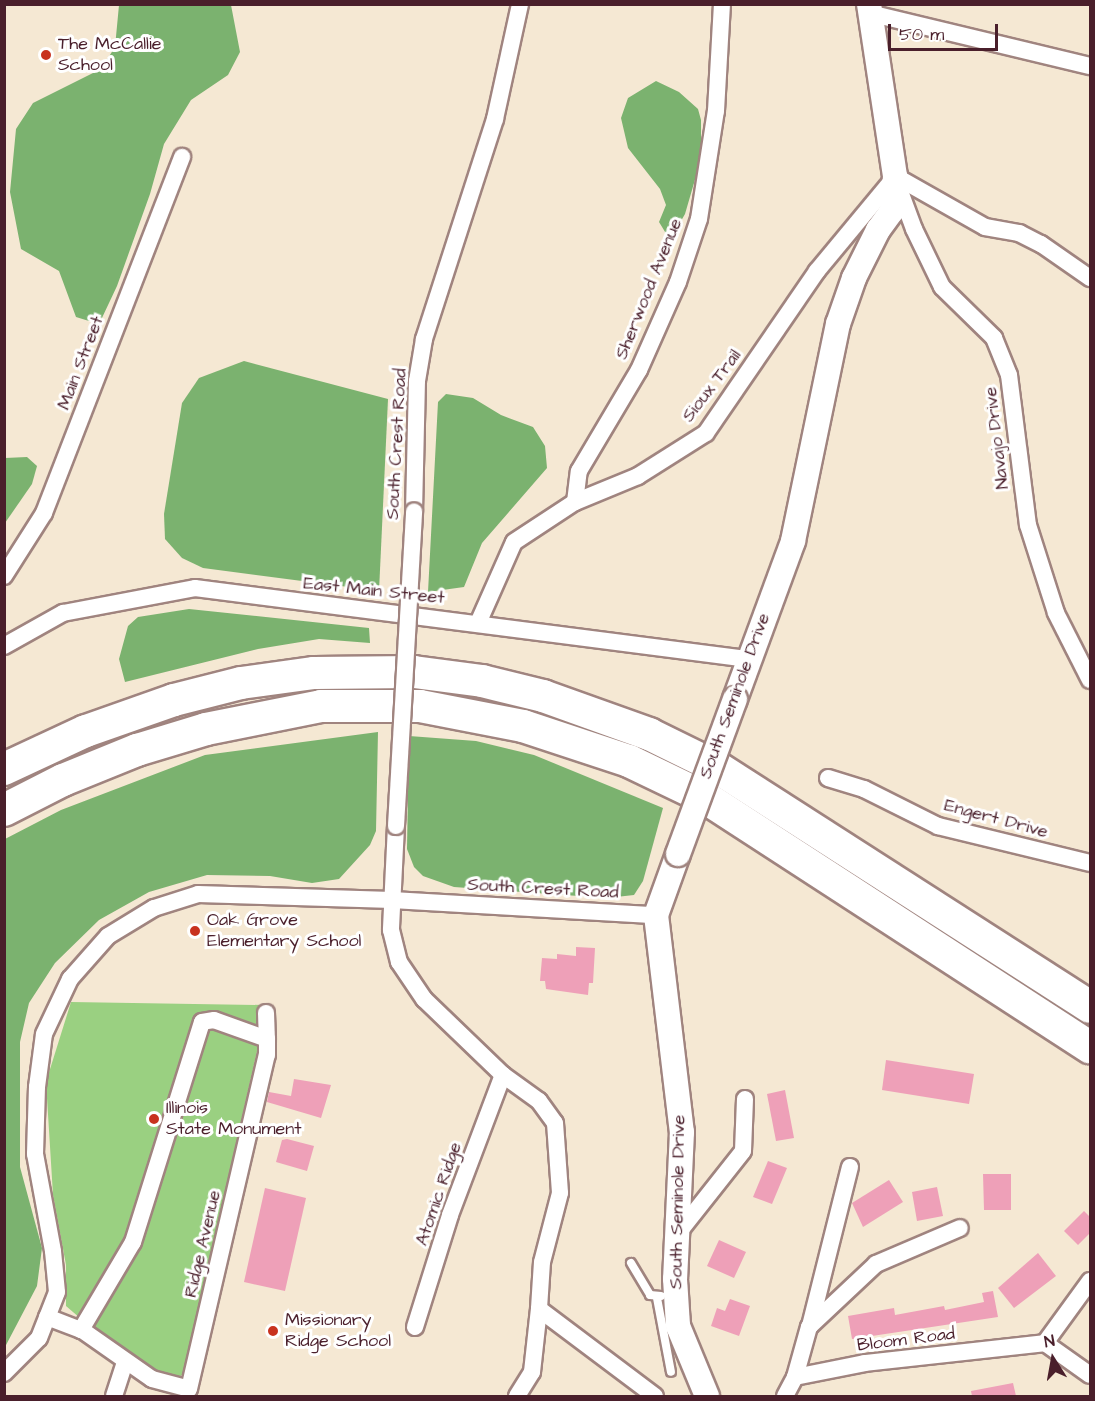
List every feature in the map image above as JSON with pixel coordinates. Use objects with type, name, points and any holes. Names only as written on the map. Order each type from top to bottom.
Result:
[{"type":"highway","points":[[4,769],[86,731],[219,689],[314,674],[414,672],[482,681],[543,696],[649,734],[718,768],[1090,1007]]},
{"type":"highway","points":[[4,810],[63,780],[137,750],[206,729],[321,706],[420,706],[523,726],[629,761],[706,798],[1090,1047]]},
{"type":"street","name":"South Crest Road","points":[[392,900],[414,512],[417,381],[424,339],[495,119],[520,4]]},
{"type":"street","name":"Sherwood Avenue","points":[[575,502],[579,471],[639,370],[678,282],[699,219],[716,111],[722,4]]},
{"type":"street","points":[[869,9],[1090,66]]},
{"type":"street","name":"South Seminole Drive","points":[[707,1396],[666,1294],[679,1232],[682,1132],[656,915],[793,541],[838,324],[854,278],[878,230],[892,211],[895,176],[869,9]]},
{"type":"street","name":"Main Street","points":[[4,576],[44,513],[182,157]]},
{"type":"street","name":"Sioux Trail","points":[[479,621],[514,542],[575,502],[638,476],[706,433],[817,271],[895,176]]},
{"type":"street","points":[[895,176],[985,227],[1019,233],[1041,244],[1090,278]]},
{"type":"street","name":"Navajo Drive","points":[[895,176],[914,229],[942,287],[994,338],[1009,375],[1028,525],[1056,613],[1090,680]]},
{"type":"street","name":"East Main Street","points":[[4,646],[63,613],[195,588],[479,621],[748,659]]},
{"type":"street","name":"Engert Drive","points":[[828,778],[864,789],[938,826],[1090,863]]},
{"type":"street","name":"South Crest Road","points":[[4,1373],[39,1338],[57,1292],[53,1251],[35,1154],[37,1087],[44,1034],[70,978],[108,936],[154,908],[198,894],[392,900],[656,915]]},
{"type":"street","points":[[392,900],[391,930],[399,962],[424,999],[503,1075],[539,1101],[555,1123],[559,1149],[560,1193],[542,1262],[532,1372],[517,1396]]},
{"type":"street","name":"Ridge Avenue","points":[[47,1317],[81,1330],[125,1363],[152,1379],[189,1389],[267,1055],[266,1013]]},
{"type":"street","points":[[81,1330],[133,1242],[202,1022],[214,1020],[267,1039]]},
{"type":"street","name":"Atomic Ridge","points":[[415,1326],[450,1215],[503,1075]]},
{"type":"street","points":[[679,1232],[743,1150],[745,1099]]},
{"type":"street","points":[[786,1396],[795,1377],[809,1327],[850,1167]]},
{"type":"street","points":[[809,1327],[876,1264],[960,1228]]},
{"type":"street","points":[[1090,1281],[1045,1343],[1090,1375]]},
{"type":"street","points":[[539,1310],[655,1396]]},
{"type":"street","name":"Bloom Road","points":[[795,1377],[866,1363],[1045,1343]]},
{"type":"street","points":[[114,1396],[125,1363]]},
{"type":"lane","points":[[631,1263],[650,1295],[666,1294],[671,1372]]},
{"type":"green space","points":[[119,5],[231,5],[240,52],[228,75],[191,100],[164,144],[150,194],[117,286],[101,320],[89,321],[76,317],[59,271],[21,249],[10,192],[16,129],[33,103],[101,69],[115,47]]},
{"type":"green space","points":[[656,81],[679,92],[698,109],[701,120],[701,159],[685,214],[670,240],[659,222],[666,205],[660,189],[628,148],[621,118],[628,98]]},
{"type":"green space","points":[[244,361],[388,399],[379,591],[203,568],[182,558],[165,539],[164,514],[182,403],[199,378]]},
{"type":"green space","points":[[446,394],[473,398],[501,415],[533,427],[545,446],[547,468],[482,543],[464,587],[428,592],[438,402]]},
{"type":"green space","points":[[27,457],[37,466],[32,484],[5,523],[5,458]]},
{"type":"green space","points":[[189,609],[369,628],[370,643],[319,639],[258,649],[125,682],[119,659],[128,626],[138,617]]},
{"type":"green space","points":[[378,732],[376,831],[370,845],[339,879],[312,883],[270,876],[207,875],[149,892],[99,920],[55,963],[29,1003],[20,1042],[20,1167],[42,1248],[37,1286],[5,1347],[5,839],[61,810],[205,755]]},
{"type":"green space","points":[[409,736],[476,741],[534,755],[663,808],[643,881],[634,895],[607,898],[454,887],[423,876],[414,867],[407,849]]},
{"type":"green space","points":[[71,1002],[263,1005],[261,1034],[183,1374],[176,1380],[116,1349],[66,1306],[66,1265],[53,1195],[46,1082]]},
{"type":"building","points":[[576,947],[595,948],[593,983],[589,983],[588,995],[546,989],[545,981],[540,981],[542,958],[557,959],[557,954],[576,956]]},
{"type":"building","points":[[886,1060],[974,1074],[969,1104],[882,1090]]},
{"type":"building","points":[[294,1079],[331,1085],[321,1118],[267,1102],[269,1092],[291,1096]]},
{"type":"building","points":[[785,1090],[794,1138],[776,1141],[767,1094]]},
{"type":"building","points":[[287,1139],[314,1146],[307,1171],[276,1162],[282,1140]]},
{"type":"building","points":[[768,1161],[787,1168],[772,1204],[753,1197]]},
{"type":"building","points":[[983,1174],[1011,1174],[1011,1210],[984,1210]]},
{"type":"building","points":[[889,1180],[903,1202],[863,1227],[852,1203]]},
{"type":"building","points":[[937,1187],[943,1216],[917,1221],[912,1192]]},
{"type":"building","points":[[265,1188],[306,1198],[285,1291],[244,1282]]},
{"type":"building","points":[[1084,1211],[1090,1217],[1090,1233],[1078,1245],[1064,1231]]},
{"type":"building","points":[[719,1240],[746,1252],[734,1278],[707,1266]]},
{"type":"building","points":[[1038,1253],[1056,1276],[1014,1308],[998,1288]]},
{"type":"building","points":[[993,1291],[998,1317],[852,1339],[848,1316],[894,1308],[895,1315],[944,1306],[945,1310],[984,1302],[982,1293]]},
{"type":"building","points":[[730,1299],[750,1306],[739,1336],[711,1326],[717,1308],[725,1311]]},
{"type":"building","points":[[1013,1383],[1016,1396],[972,1396],[971,1391]]},
{"type":"place","name":"The McCallie School","points":[[46,55]]},
{"type":"place","name":"Oak Grove Elementary School","points":[[195,931]]},
{"type":"place","name":"Illinois State Monument","points":[[154,1119]]},
{"type":"place","name":"Missionary Ridge School","points":[[273,1331]]}]
